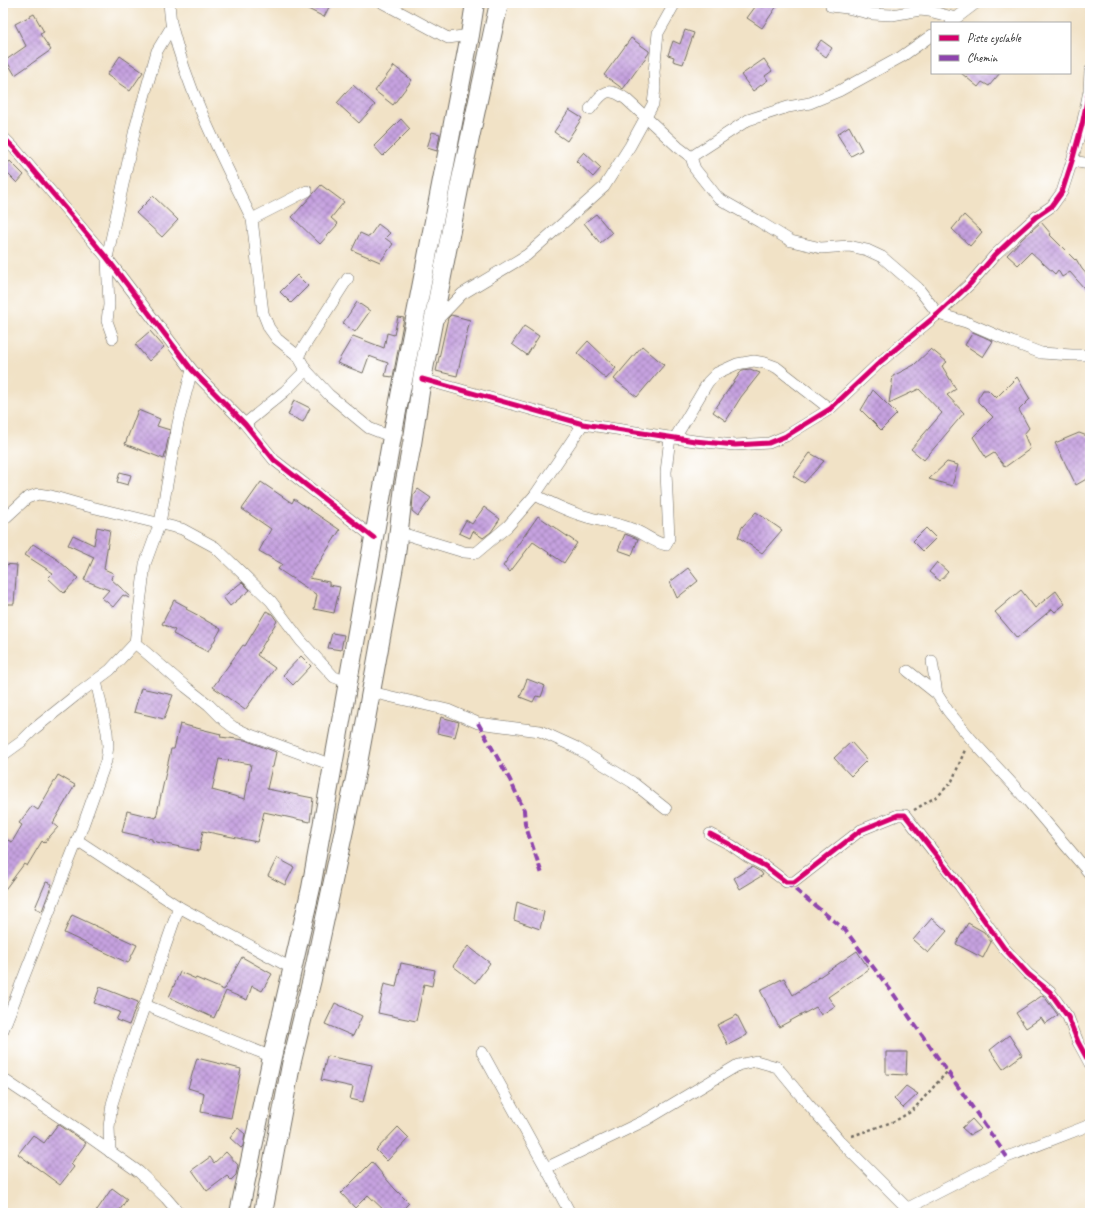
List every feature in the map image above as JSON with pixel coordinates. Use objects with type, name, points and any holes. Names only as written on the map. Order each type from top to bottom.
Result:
[{"type":"main road","points":[[239,1213],[272,1057],[311,888],[392,437],[475,3]]},
{"type":"main road","points":[[263,1213],[291,1065],[312,979],[355,781],[396,556],[404,486],[422,379],[460,184],[499,3]]},
{"type":"street","points":[[169,3],[172,26],[186,73],[204,118],[252,219],[263,314],[269,328],[277,339],[298,356],[306,370],[329,395],[369,428],[392,437]]},
{"type":"street","points":[[383,3],[448,38],[470,35]]},
{"type":"street","points":[[432,325],[462,294],[527,255],[604,187],[630,146],[652,104],[656,88],[654,72],[658,33],[675,3]]},
{"type":"street","points":[[831,6],[872,14],[892,14],[920,10],[929,11],[952,21],[976,3]]},
{"type":"street","points":[[113,338],[107,321],[109,305],[107,258],[135,129],[157,51],[172,26]]},
{"type":"street","points":[[691,157],[748,120],[788,107],[810,103],[839,91],[901,57],[931,36]]},
{"type":"street","points":[[422,379],[583,424],[672,438],[735,444],[769,443],[786,436],[830,409],[880,362],[938,314],[970,284],[995,255],[1016,235],[1036,217],[1052,206],[1062,192],[1072,162],[1089,91],[1090,71]]},
{"type":"street","points":[[590,109],[602,94],[610,91],[617,92],[626,98],[678,147],[691,157],[695,170],[718,198],[791,241],[821,248],[849,246],[867,250],[882,257],[918,288],[938,314],[966,322],[1041,353],[1090,355]]},
{"type":"street","points":[[3,137],[16,150],[107,258],[192,370],[245,424],[274,460],[374,538]]},
{"type":"street","points":[[1072,162],[1090,164]]},
{"type":"street","points":[[252,219],[307,191]]},
{"type":"street","points":[[298,356],[348,278]]},
{"type":"street","points":[[535,495],[562,509],[585,517],[630,528],[640,532],[648,538],[666,544],[669,538],[666,472],[672,438],[708,382],[717,373],[737,364],[754,362],[765,363],[776,368],[830,409]]},
{"type":"street","points":[[3,755],[21,742],[34,729],[75,696],[110,670],[135,643],[145,564],[160,523],[178,423],[192,370]]},
{"type":"street","points":[[245,424],[285,392],[306,370]]},
{"type":"street","points":[[398,532],[464,552],[476,553],[508,526],[535,495],[583,424]]},
{"type":"street","points":[[3,520],[27,498],[38,494],[182,529],[215,547],[271,601],[301,641],[334,677],[347,682]]},
{"type":"street","points":[[135,643],[233,727],[332,765]]},
{"type":"street","points":[[932,661],[937,694]]},
{"type":"street","points":[[908,671],[937,694],[948,711],[971,739],[1028,801],[1090,874]]},
{"type":"street","points":[[3,1030],[97,790],[106,762],[108,746],[107,732],[96,681]]},
{"type":"street","points":[[371,692],[448,710],[478,723],[540,731],[576,747],[632,782],[666,809]]},
{"type":"street","points":[[710,834],[765,866],[786,882],[794,882],[861,830],[898,815],[905,815],[960,886],[1004,948],[1028,974],[1050,992],[1068,1017],[1078,1042],[1090,1064]]},
{"type":"street","points":[[77,840],[179,907],[293,969]]},
{"type":"street","points":[[110,1152],[109,1126],[112,1104],[126,1059],[179,907]]},
{"type":"street","points":[[145,1005],[272,1057]]},
{"type":"street","points":[[482,1052],[570,1213]]},
{"type":"street","points":[[546,1168],[646,1120],[738,1065],[756,1061],[778,1066],[796,1090],[840,1140],[910,1210],[1007,1156],[1090,1125]]},
{"type":"street","points":[[3,1079],[139,1172],[179,1213]]},
{"type":"path","points":[[905,815],[939,795],[952,781],[964,751],[971,739]]},
{"type":"path","points":[[840,1140],[895,1121],[912,1111],[947,1072],[945,1068]]},
{"type":"building","points":[[296,3],[331,3],[324,17]]},
{"type":"building","points":[[758,3],[779,3],[762,28],[747,18]]},
{"type":"building","points":[[34,14],[44,32],[40,34],[51,50],[15,75],[6,60],[26,46],[15,24]]},
{"type":"building","points":[[685,30],[694,33],[683,64],[673,61],[674,57],[668,55],[673,41],[680,44]]},
{"type":"building","points":[[631,38],[649,51],[649,53],[623,89],[604,75]]},
{"type":"building","points":[[821,40],[832,48],[826,57],[815,49]]},
{"type":"building","points":[[120,56],[143,72],[130,91],[107,75]]},
{"type":"building","points":[[764,59],[772,71],[765,76],[768,80],[753,91],[741,75]]},
{"type":"building","points":[[394,66],[412,80],[393,105],[375,91]]},
{"type":"building","points":[[962,74],[999,74],[989,86],[982,82],[978,87]]},
{"type":"building","points":[[353,85],[375,105],[359,123],[337,103]]},
{"type":"building","points":[[569,110],[582,118],[567,141],[554,132]]},
{"type":"building","points":[[401,119],[410,129],[383,156],[374,146]]},
{"type":"building","points":[[849,126],[862,150],[851,156],[837,134]]},
{"type":"building","points":[[432,132],[440,134],[437,151],[427,148]]},
{"type":"building","points":[[584,152],[601,168],[593,177],[576,161]]},
{"type":"building","points":[[10,161],[24,175],[17,183],[3,169]]},
{"type":"building","points":[[321,185],[344,202],[331,218],[338,224],[320,244],[292,217]]},
{"type":"building","points":[[153,196],[178,220],[162,237],[136,213]]},
{"type":"building","points":[[596,214],[612,233],[600,243],[584,223]]},
{"type":"building","points":[[964,215],[982,232],[970,246],[952,229]]},
{"type":"building","points":[[1041,222],[1051,234],[1050,235],[1075,260],[1076,259],[1090,278],[1090,295],[1070,272],[1062,277],[1058,270],[1055,274],[1031,252],[1018,265],[1007,255]]},
{"type":"building","points":[[378,224],[390,233],[385,238],[393,244],[380,262],[352,250],[360,233],[369,237]]},
{"type":"building","points":[[297,275],[308,286],[291,303],[280,292]]},
{"type":"building","points":[[357,302],[370,311],[355,332],[343,323]]},
{"type":"building","points":[[451,315],[470,320],[457,376],[436,371],[448,318]]},
{"type":"building","points":[[398,317],[404,318],[393,377],[385,376],[388,363],[369,356],[363,373],[337,363],[353,336],[384,348],[387,333],[394,335]]},
{"type":"building","points":[[524,326],[539,336],[527,355],[512,344]]},
{"type":"building","points":[[150,331],[164,347],[149,361],[135,344]]},
{"type":"building","points":[[973,332],[993,341],[983,357],[965,345]]},
{"type":"building","points":[[588,341],[616,368],[606,379],[577,353]]},
{"type":"building","points":[[642,346],[664,365],[637,397],[614,379]]},
{"type":"building","points":[[931,349],[947,362],[942,366],[956,389],[947,395],[964,413],[924,460],[911,449],[942,413],[919,389],[889,403],[893,376],[914,365]]},
{"type":"building","points":[[750,369],[760,373],[741,397],[726,421],[713,412],[742,370]]},
{"type":"building","points":[[1017,377],[1030,399],[1019,410],[1029,428],[1024,434],[1030,449],[1005,467],[994,453],[986,458],[973,437],[993,417],[978,402],[978,398],[983,390],[988,390],[996,398]]},
{"type":"building","points":[[873,390],[897,414],[881,430],[861,410]]},
{"type":"building","points":[[294,400],[310,408],[303,422],[288,415]]},
{"type":"building","points":[[138,410],[160,419],[157,426],[170,430],[164,459],[125,444]]},
{"type":"building","points":[[1079,433],[1090,437],[1090,477],[1076,485],[1055,443]]},
{"type":"building","points":[[810,453],[824,461],[804,483],[793,476]]},
{"type":"building","points":[[947,462],[958,465],[952,486],[929,479]]},
{"type":"building","points":[[120,472],[131,475],[128,485],[117,482]]},
{"type":"building","points":[[261,482],[292,503],[294,499],[340,530],[309,578],[329,582],[329,585],[340,587],[334,613],[314,609],[317,595],[278,569],[282,564],[259,551],[271,529],[242,509]]},
{"type":"building","points":[[418,489],[431,498],[418,516],[412,511],[413,496]]},
{"type":"building","points":[[484,507],[500,519],[491,532],[483,538],[473,531],[470,538],[459,533],[466,520],[472,524]]},
{"type":"building","points":[[756,512],[782,530],[762,553],[738,537],[742,527]]},
{"type":"building","points":[[538,516],[577,543],[564,563],[533,542],[510,572],[503,566]]},
{"type":"building","points":[[97,527],[110,530],[104,569],[113,573],[111,579],[130,596],[129,598],[123,595],[113,607],[102,598],[109,590],[84,580],[94,557],[68,545],[73,535],[94,545]]},
{"type":"building","points":[[926,528],[936,538],[923,551],[913,541]]},
{"type":"building","points":[[625,534],[638,539],[632,555],[618,550]]},
{"type":"building","points":[[33,544],[58,560],[78,578],[64,593],[48,578],[53,573],[25,555]]},
{"type":"building","points":[[937,562],[948,572],[940,581],[929,572]]},
{"type":"building","points":[[3,564],[17,565],[14,604],[3,604]]},
{"type":"building","points":[[688,568],[698,581],[677,598],[670,582]]},
{"type":"building","points":[[242,582],[250,590],[230,606],[223,597]]},
{"type":"building","points":[[1021,590],[1035,608],[1056,591],[1065,604],[1055,612],[1052,609],[1017,638],[995,612]]},
{"type":"building","points":[[174,600],[187,607],[186,609],[221,629],[208,652],[173,634],[175,630],[162,624]]},
{"type":"building","points":[[266,611],[272,614],[277,621],[257,655],[275,668],[245,710],[213,687],[243,645],[245,646]]},
{"type":"building","points":[[332,633],[344,635],[341,650],[328,648]]},
{"type":"building","points":[[301,656],[311,666],[293,685],[283,675]]},
{"type":"building","points":[[527,679],[545,686],[541,697],[536,696],[533,702],[520,697]]},
{"type":"building","points":[[141,688],[173,695],[164,719],[134,712]]},
{"type":"building","points":[[441,717],[459,722],[455,737],[437,733]]},
{"type":"building","points":[[180,724],[221,734],[220,737],[245,740],[276,752],[267,789],[313,798],[310,822],[264,812],[257,842],[203,831],[199,851],[152,841],[152,839],[122,832],[127,811],[156,818],[171,749],[174,749]],"holes":[[[219,759],[251,764],[245,799],[212,790]]]},
{"type":"building","points":[[851,742],[867,760],[851,776],[834,758]]},
{"type":"building","points":[[58,775],[75,785],[53,823],[58,827],[44,843],[42,841],[27,866],[24,864],[3,892],[3,838],[12,842],[22,825],[19,823],[32,806],[38,810]]},
{"type":"building","points":[[277,858],[294,867],[285,885],[268,876]]},
{"type":"building","points":[[752,867],[761,872],[763,875],[740,889],[734,878]]},
{"type":"building","points":[[46,882],[52,884],[42,911],[35,908]]},
{"type":"building","points":[[517,902],[544,912],[540,929],[514,920]]},
{"type":"building","points":[[72,915],[137,945],[128,963],[64,933]]},
{"type":"building","points":[[932,918],[947,931],[928,953],[913,940]]},
{"type":"building","points":[[968,923],[984,932],[991,942],[983,958],[956,944]]},
{"type":"building","points":[[468,946],[490,963],[475,983],[453,966]]},
{"type":"building","points":[[857,951],[869,969],[828,997],[835,1006],[821,1015],[816,1007],[779,1027],[760,990],[784,978],[793,995]]},
{"type":"building","points":[[242,957],[272,974],[262,991],[252,986],[247,1000],[226,991],[214,1018],[169,997],[180,972],[224,990]]},
{"type":"building","points":[[401,963],[435,970],[432,986],[424,984],[416,1021],[378,1013],[384,984],[396,987]]},
{"type":"building","points":[[100,987],[138,1002],[129,1025],[116,1020],[120,1012],[94,1003]]},
{"type":"building","points":[[1043,995],[1058,1015],[1045,1024],[1041,1018],[1026,1028],[1016,1013]]},
{"type":"building","points":[[335,1003],[362,1016],[353,1036],[325,1024]]},
{"type":"building","points":[[737,1015],[747,1035],[728,1045],[717,1025]]},
{"type":"building","points":[[1009,1035],[1022,1055],[1003,1069],[990,1050]]},
{"type":"building","points":[[886,1052],[907,1052],[906,1075],[886,1074]]},
{"type":"building","points":[[327,1056],[372,1065],[363,1102],[350,1099],[353,1087],[321,1080]]},
{"type":"building","points":[[197,1058],[241,1069],[231,1118],[201,1112],[204,1093],[188,1088]]},
{"type":"building","points":[[906,1086],[918,1094],[903,1108],[894,1099]]},
{"type":"building","points":[[972,1119],[981,1129],[970,1135],[962,1128]]},
{"type":"building","points":[[58,1124],[86,1143],[71,1164],[74,1167],[60,1185],[18,1154],[33,1135],[44,1143]]},
{"type":"building","points":[[398,1127],[409,1138],[387,1161],[376,1150]]},
{"type":"building","points":[[238,1128],[245,1134],[243,1146],[241,1148],[230,1138]]},
{"type":"building","points":[[226,1152],[238,1165],[236,1175],[231,1180],[227,1176],[207,1191],[192,1170],[210,1157],[214,1163]]},
{"type":"building","points":[[372,1162],[409,1203],[399,1213],[387,1213],[368,1195],[355,1208],[341,1193]]},
{"type":"building","points":[[112,1188],[127,1199],[118,1213],[95,1213]]},
{"type":"marked path","points":[[478,723],[510,780],[524,810],[525,824],[542,874]]},
{"type":"marked path","points":[[786,882],[845,930],[892,992],[1007,1157]]},
{"type":"cycle path","points":[[422,379],[583,424],[695,441],[735,445],[769,443],[786,436],[830,409],[880,362],[938,314],[970,284],[995,255],[1016,235],[1036,217],[1052,206],[1062,192],[1072,161],[1082,125],[1089,91],[1090,71]]},
{"type":"cycle path","points":[[3,137],[16,150],[107,258],[192,370],[245,424],[274,460],[374,538]]},
{"type":"cycle path","points":[[710,834],[765,866],[786,882],[794,882],[861,830],[898,815],[905,815],[960,886],[1004,948],[1028,974],[1050,992],[1068,1017],[1078,1042],[1090,1064]]}]
